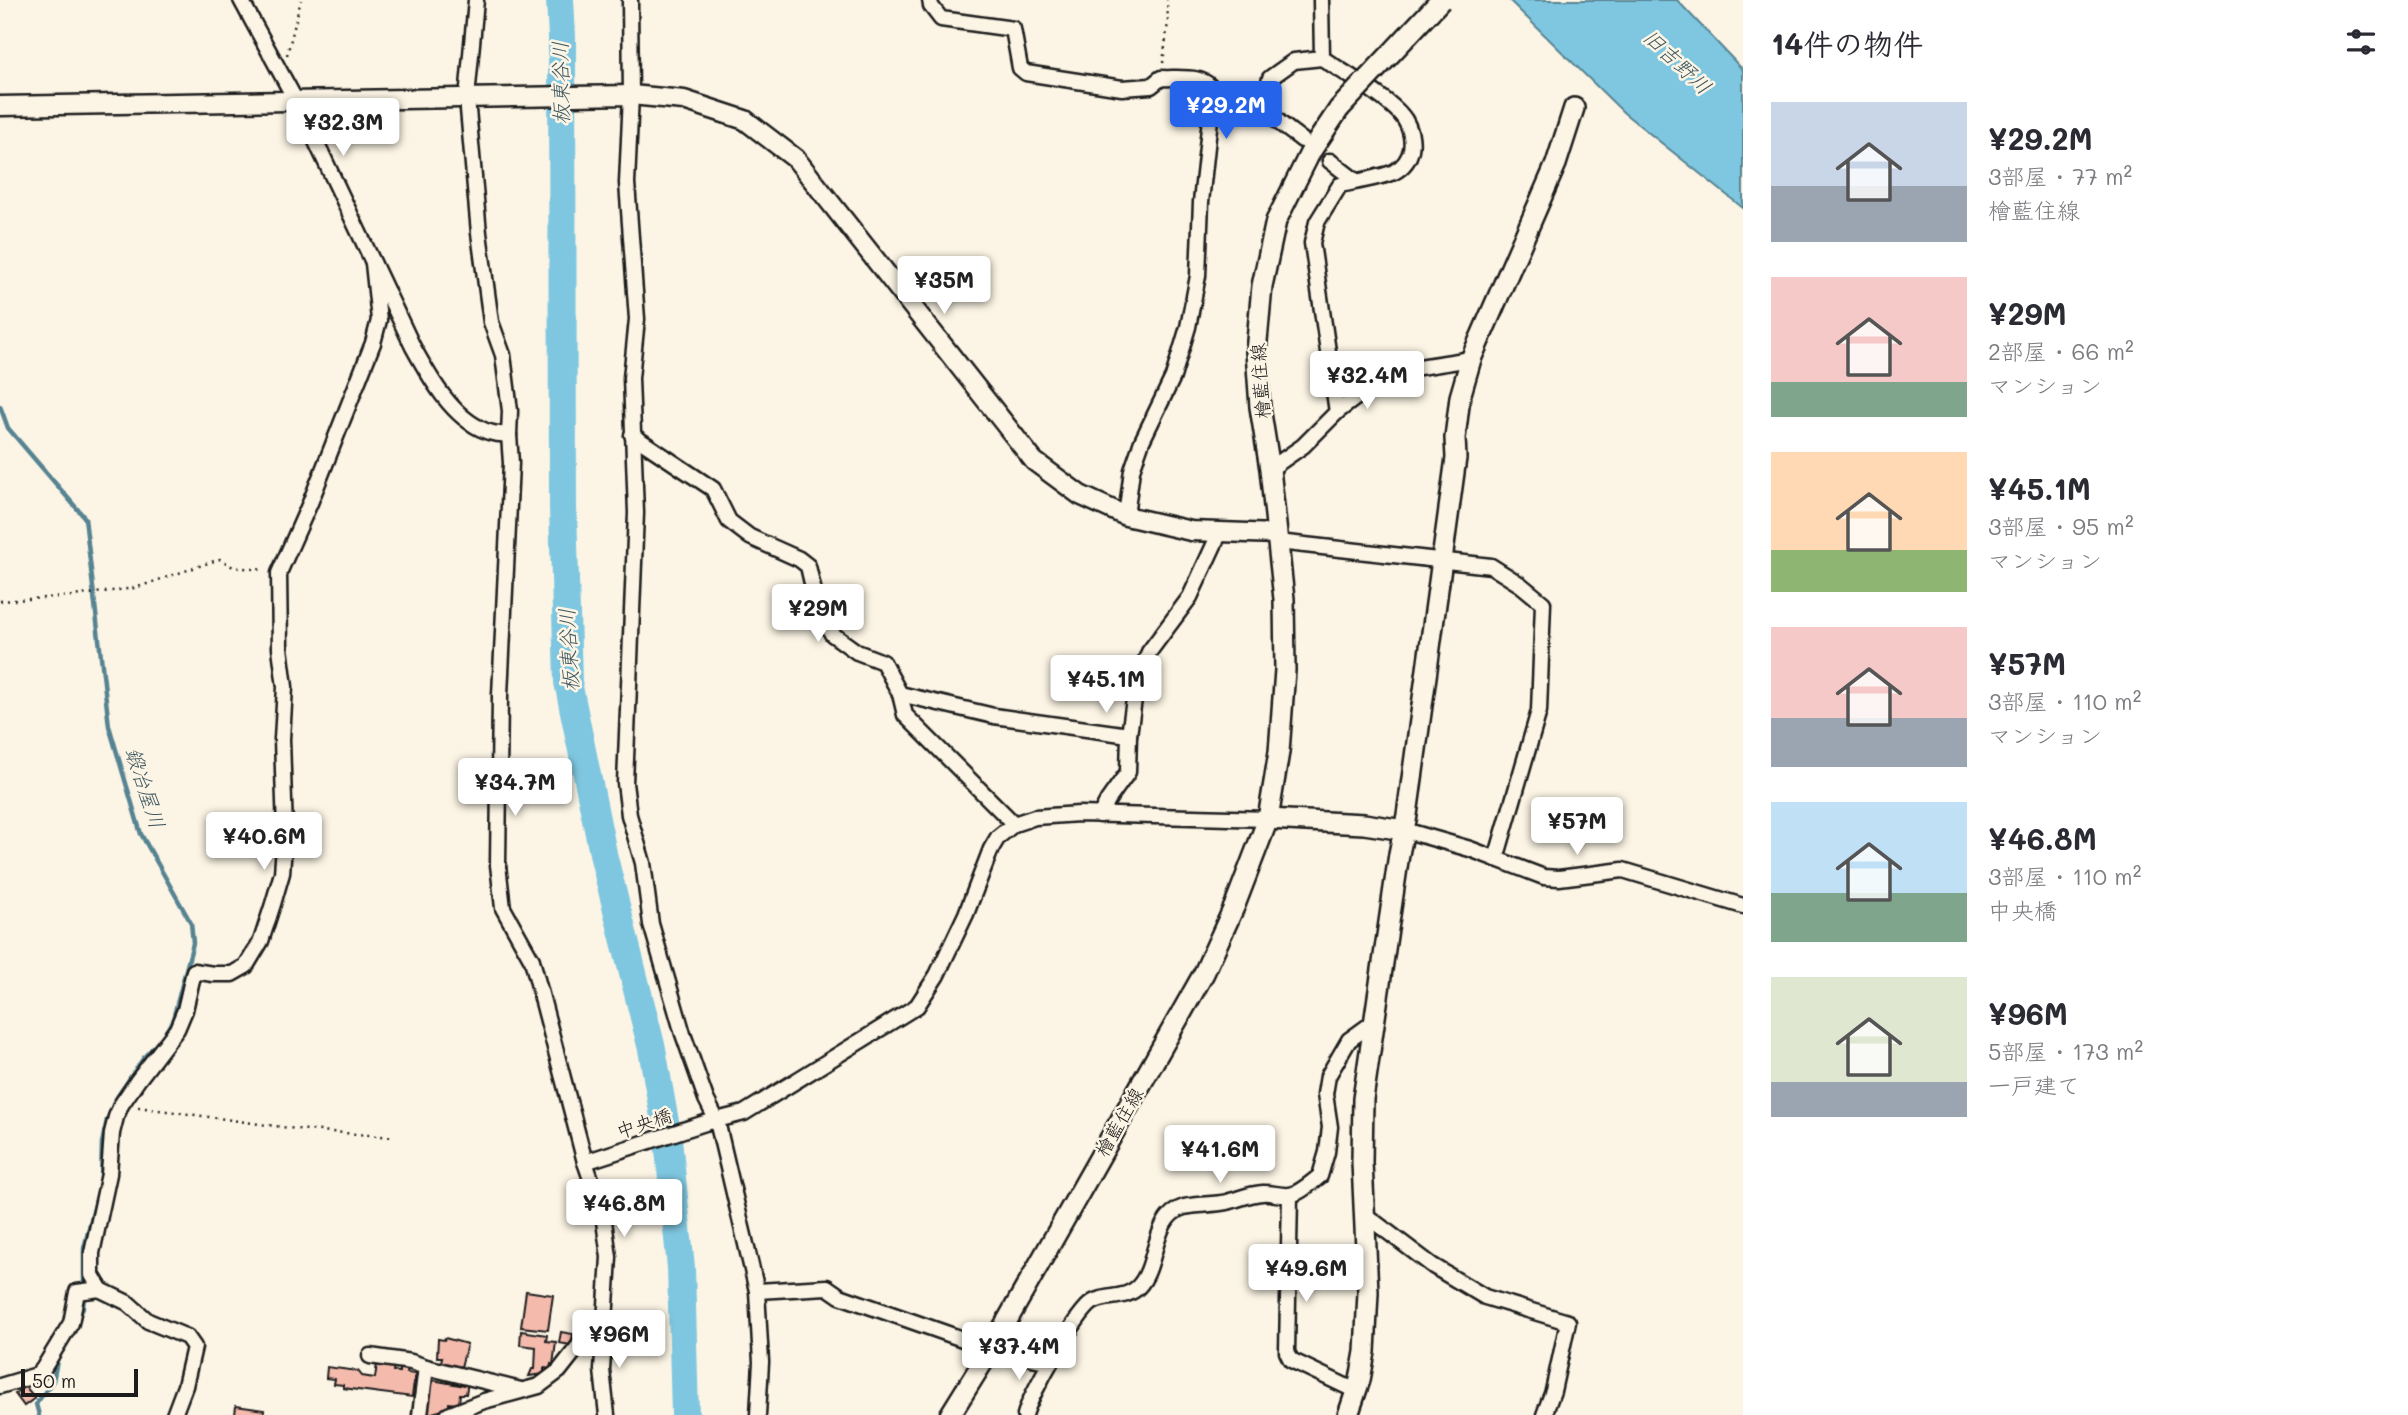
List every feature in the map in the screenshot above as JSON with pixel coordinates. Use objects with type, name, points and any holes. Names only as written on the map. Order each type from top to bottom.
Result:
[{"type":"main road","name":"檜藍住線","points":[[950,1415],[991,1349],[1204,973],[1235,905],[1268,819],[1279,752],[1285,670],[1284,599],[1270,469],[1260,407],[1256,352],[1262,286],[1276,220],[1311,151],[1339,109],[1441,0]]},
{"type":"main road","points":[[1348,1415],[1365,1352],[1368,1292],[1363,1099],[1443,559],[1456,458],[1458,411],[1471,359],[1556,164],[1574,108]]},
{"type":"main road","points":[[1268,819],[1364,824],[1404,830]]},
{"type":"street","points":[[241,0],[296,101],[430,379],[464,419],[487,432],[509,435]]},
{"type":"street","points":[[476,0],[467,98],[479,233],[491,322],[503,355],[510,411],[511,463],[500,695],[498,865],[503,908],[532,960],[603,1214],[609,1258],[601,1370],[607,1415]]},
{"type":"street","points":[[631,0],[627,183],[637,319],[631,378],[636,513],[625,783],[629,815],[643,863],[651,925],[683,1034],[706,1099],[757,1291],[761,1362],[758,1415]]},
{"type":"street","points":[[930,0],[931,6],[941,19],[1013,29],[1020,68],[1026,73],[1122,88],[1151,86],[1161,78],[1201,80],[1210,84],[1213,91],[1201,202],[1198,276],[1188,327],[1172,377],[1142,441],[1132,470],[1126,516]]},
{"type":"street","points":[[1321,0],[1322,58]]},
{"type":"street","points":[[1302,139],[1270,113],[1266,96],[1270,78],[1294,61],[1322,58],[1385,101],[1405,120],[1413,144],[1410,157],[1394,172],[1340,185],[1317,222],[1312,243],[1337,412]]},
{"type":"street","points":[[0,106],[631,94],[684,100],[745,120],[796,159],[1034,461],[1080,495],[1126,516],[1191,531],[1277,538],[1491,566],[1544,603],[1539,711],[1496,859]]},
{"type":"street","points":[[1330,161],[1356,181]]},
{"type":"street","points":[[174,1415],[185,1386],[194,1347],[187,1337],[148,1321],[128,1303],[100,1289],[92,1275],[92,1253],[109,1174],[112,1133],[121,1105],[177,1029],[185,1010],[194,971],[232,974],[246,966],[261,941],[273,904],[282,873],[285,832],[282,739],[285,687],[280,648],[279,573],[310,503],[373,343],[379,320],[373,263]]},
{"type":"street","points":[[1270,469],[1304,446],[1337,412],[1374,384],[1400,370],[1471,359]]},
{"type":"street","points":[[632,435],[712,489],[729,521],[750,537],[799,559],[808,566],[817,606],[832,634],[857,652],[883,662],[900,694],[905,715],[1014,824],[1035,817],[1100,815],[1268,819]]},
{"type":"street","points":[[1100,815],[1128,772],[1129,735],[1136,685],[1149,652],[1190,597],[1220,532]]},
{"type":"street","points":[[900,694],[994,716],[1129,735]]},
{"type":"street","name":"中央橋","points":[[590,1161],[744,1113],[917,1006],[937,975],[967,914],[990,849],[998,837],[1014,824]]},
{"type":"street","points":[[1404,830],[1551,877],[1623,870],[1743,906]]},
{"type":"street","points":[[1025,1415],[1050,1362],[1084,1311],[1093,1302],[1129,1294],[1139,1286],[1150,1265],[1161,1230],[1170,1216],[1182,1208],[1227,1202],[1242,1195],[1290,1195],[1320,1176],[1327,1152],[1329,1127],[1325,1094],[1328,1076],[1349,1040],[1374,1023]]},
{"type":"street","points":[[1290,1195],[1287,1353],[1291,1360],[1356,1391]]},
{"type":"street","points":[[1364,1214],[1433,1266],[1485,1297],[1568,1322],[1553,1391],[1544,1415]]},
{"type":"street","points":[[757,1291],[827,1287],[840,1296],[991,1349],[1050,1362]]},
{"type":"street","points":[[0,1386],[37,1375],[71,1323],[78,1293],[100,1289]]},
{"type":"street","points":[[447,1415],[484,1401],[539,1386],[559,1371],[596,1324],[605,1324]]},
{"type":"street","points":[[370,1356],[411,1362],[524,1391]]},
{"type":"street","points":[[421,1415],[426,1367]]},
{"type":"path","points":[[279,70],[287,55],[301,0]]},
{"type":"path","points":[[1161,78],[1168,22],[1167,0]]},
{"type":"path","points":[[0,601],[135,588],[220,559],[233,567],[279,573]]},
{"type":"path","points":[[121,1105],[296,1129],[392,1137]]},
{"type":"water","name":"旧吉野川","points":[[1509,0],[1677,0],[1743,70],[1743,208],[1624,113]]},
{"type":"building","points":[[526,1291],[553,1295],[548,1330],[521,1327]]},
{"type":"building","points":[[521,1331],[547,1335],[546,1341],[556,1342],[553,1365],[551,1364],[550,1369],[544,1368],[544,1374],[529,1376],[532,1369],[535,1369],[536,1347],[520,1345]]},
{"type":"building","points":[[561,1332],[573,1334],[571,1345],[559,1343]]},
{"type":"building","points":[[445,1338],[467,1344],[461,1367],[441,1363],[442,1357],[437,1357],[438,1339]]},
{"type":"building","points":[[377,1364],[394,1367],[393,1371],[399,1372],[399,1368],[408,1369],[407,1373],[415,1374],[412,1397],[343,1388],[343,1385],[334,1384],[335,1379],[326,1378],[327,1367],[358,1371],[362,1376],[375,1378]]},
{"type":"building","points":[[432,1380],[460,1385],[461,1381],[468,1382],[466,1394],[460,1394],[459,1404],[449,1403],[449,1408],[426,1415]]},
{"type":"building","points":[[25,1386],[35,1398],[24,1406],[15,1394]]},
{"type":"building","points":[[236,1406],[264,1410],[263,1415],[235,1415]]},
{"type":"waterway","name":"板東谷川","points":[[560,0],[563,508],[568,682],[604,858],[652,1049],[668,1139],[681,1268],[685,1415]]},
{"type":"waterway","name":"鍛冶屋川","points":[[0,406],[8,428],[85,518],[109,726],[141,834],[191,923],[193,943],[173,1019],[163,1037],[145,1056],[117,1097],[107,1120],[102,1143],[101,1180]]},
{"type":"waterway","name":"鍛冶屋川","points":[[84,1287],[84,1248],[98,1192]]},
{"type":"waterway","name":"鍛冶屋川","points":[[78,1321],[84,1296]]},
{"type":"waterway","name":"鍛冶屋川","points":[[39,1415],[36,1404],[53,1381],[58,1356]]}]
